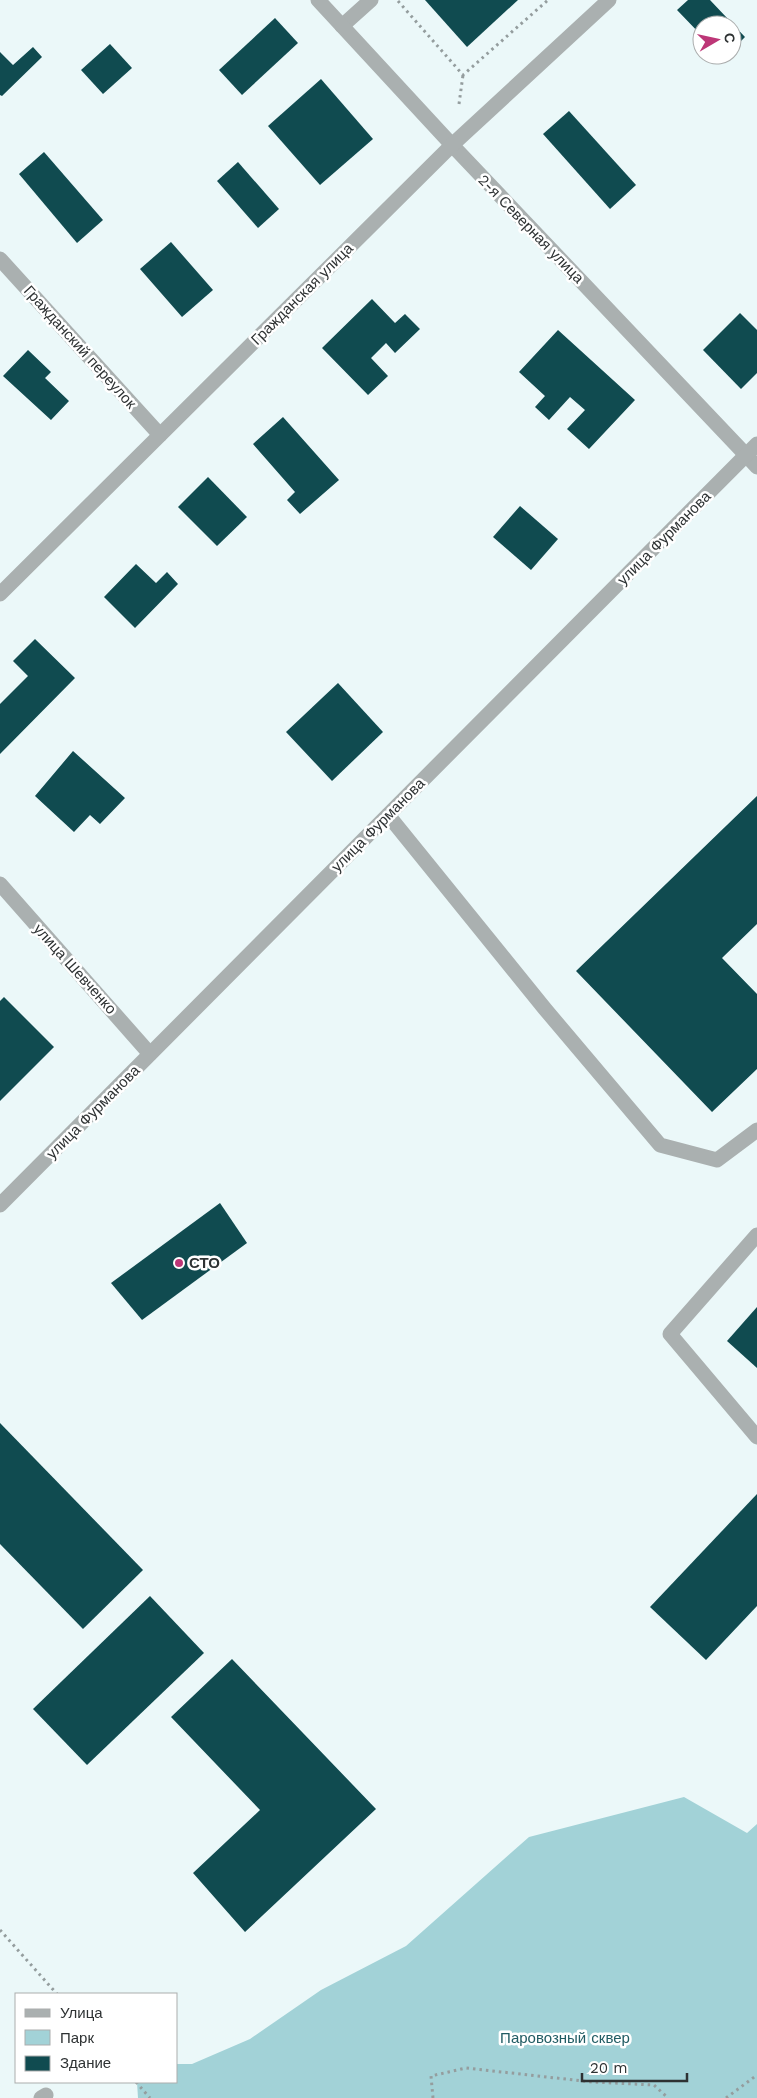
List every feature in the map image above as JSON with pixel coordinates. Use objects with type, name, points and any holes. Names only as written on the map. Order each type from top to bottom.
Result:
[{"type":"street","name":"2-я Северная улица","points":[[318,0],[452,146],[757,466]]},
{"type":"street","points":[[342,26],[371,0]]},
{"type":"street","name":"Гражданская улица","points":[[0,594],[452,146],[609,0]]},
{"type":"street","name":"Гражданский переулок","points":[[0,259],[160,435]]},
{"type":"street","name":"улица Фурманова","points":[[0,1205],[757,444]]},
{"type":"street","points":[[388,816],[539,1001],[660,1145],[717,1160],[757,1130]]},
{"type":"street","name":"улица Шевченко","points":[[0,884],[150,1054]]},
{"type":"street","points":[[757,1235],[670,1334],[757,1437]]},
{"type":"path","points":[[397,0],[463,75],[548,0]]},
{"type":"path","points":[[0,1930],[56,1993]]},
{"type":"path","points":[[432,2098],[432,2076],[466,2068],[592,2082],[654,2085],[668,2098]]},
{"type":"path","points":[[726,2098],[757,2075]]},
{"type":"path","points":[[137,2083],[150,2098]]},
{"type":"green space","name":"Паровозный сквер","points":[[684,1797],[747,1833],[757,1824],[757,2098],[138,2098],[137,2083],[178,2083],[178,2064],[192,2064],[250,2039],[321,1990],[406,1946],[529,1837]]},
{"type":"building","points":[[425,0],[518,0],[467,47]]},
{"type":"building","points":[[688,0],[710,0],[724,15],[692,15],[692,26],[677,10]]},
{"type":"building","points":[[275,18],[298,43],[242,95],[219,70]]},
{"type":"building","points":[[110,44],[132,68],[103,94],[81,70]]},
{"type":"building","points":[[33,47],[42,57],[2,96],[0,95],[0,52],[13,65]]},
{"type":"building","points":[[321,79],[373,139],[320,185],[268,126]]},
{"type":"building","points":[[569,111],[636,185],[610,209],[543,134]]},
{"type":"building","points":[[44,152],[103,220],[77,243],[19,174]]},
{"type":"building","points":[[238,162],[279,209],[258,228],[217,181]]},
{"type":"building","points":[[171,242],[213,290],[182,317],[140,269]]},
{"type":"building","points":[[372,299],[395,323],[405,314],[420,329],[395,353],[386,343],[371,358],[388,376],[368,395],[322,348]]},
{"type":"building","points":[[740,313],[757,330],[757,373],[741,389],[703,350]]},
{"type":"building","points":[[558,330],[635,400],[589,449],[567,429],[585,410],[570,397],[549,420],[535,407],[545,396],[519,372]]},
{"type":"building","points":[[28,350],[51,372],[45,378],[69,401],[51,420],[3,376]]},
{"type":"building","points":[[283,417],[339,480],[300,514],[287,500],[295,492],[253,444]]},
{"type":"building","points":[[208,477],[247,517],[217,546],[178,507]]},
{"type":"building","points":[[520,506],[558,539],[531,570],[493,537]]},
{"type":"building","points":[[136,564],[156,583],[167,572],[178,584],[135,628],[104,597]]},
{"type":"building","points":[[35,639],[75,678],[0,754],[0,704],[28,676],[13,661]]},
{"type":"building","points":[[338,683],[383,732],[332,781],[286,732]]},
{"type":"building","points":[[73,751],[125,798],[100,824],[90,815],[74,832],[35,796]]},
{"type":"building","points":[[757,796],[757,924],[722,958],[757,994],[757,1069],[712,1112],[576,971]]},
{"type":"building","points":[[4,997],[54,1047],[0,1101],[0,1001]]},
{"type":"building","name":"СТО","points":[[220,1203],[247,1243],[142,1320],[111,1283]]},
{"type":"building","points":[[757,1307],[757,1368],[727,1341]]},
{"type":"building","points":[[0,1423],[143,1570],[83,1629],[0,1544]]},
{"type":"building","points":[[757,1494],[757,1606],[706,1660],[650,1607]]},
{"type":"building","points":[[150,1596],[204,1653],[87,1765],[33,1709]]},
{"type":"building","points":[[232,1659],[376,1809],[245,1932],[193,1873],[260,1810],[171,1717]]},
{"type":"place","name":"СТО","points":[[179,1263]]}]
